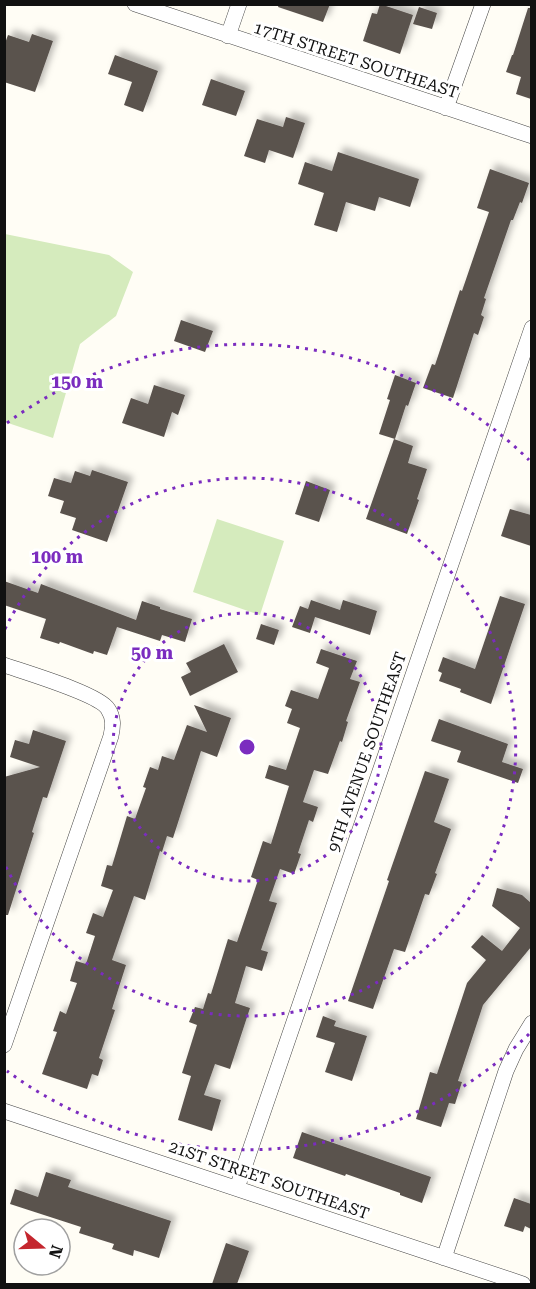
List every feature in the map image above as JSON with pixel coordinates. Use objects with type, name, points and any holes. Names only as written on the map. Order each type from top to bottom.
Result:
[{"type":"street","name":"17TH STREET SOUTHEAST","points":[[135,4],[531,136]]},
{"type":"street","points":[[228,36],[239,4]]},
{"type":"street","points":[[446,108],[483,4]]},
{"type":"street","name":"9TH AVENUE SOUTHEAST","points":[[237,1188],[531,328]]},
{"type":"street","points":[[4,665],[90,696],[107,706],[112,716],[113,726],[4,1045]]},
{"type":"street","points":[[444,1258],[506,1071],[531,1023]]},
{"type":"street","name":"21ST STREET SOUTHEAST","points":[[4,1111],[523,1284]]},
{"type":"green space","points":[[5,234],[109,255],[133,272],[116,316],[80,344],[53,438],[5,422]]},
{"type":"green space","points":[[217,519],[284,541],[260,615],[193,592]]},
{"type":"building","points":[[279,4],[330,4],[323,22],[278,7]]},
{"type":"building","points":[[380,4],[413,15],[400,54],[363,41],[372,13],[377,14]]},
{"type":"building","points":[[419,7],[437,13],[432,29],[413,24]]},
{"type":"building","points":[[528,8],[531,8],[531,99],[516,94],[521,77],[506,72]]},
{"type":"building","points":[[32,34],[53,41],[35,92],[4,82],[4,46],[8,35],[29,42]]},
{"type":"building","points":[[115,55],[158,71],[143,112],[124,105],[132,82],[108,74]]},
{"type":"building","points":[[211,79],[245,91],[236,116],[202,105]]},
{"type":"building","points":[[286,117],[305,123],[293,158],[269,150],[265,163],[244,156],[257,119],[283,127]]},
{"type":"building","points":[[338,152],[419,179],[410,207],[379,197],[375,211],[346,202],[337,232],[314,225],[324,193],[298,184],[305,162],[332,171]]},
{"type":"building","points":[[490,169],[529,183],[522,203],[520,202],[511,220],[484,298],[486,299],[481,315],[484,317],[478,335],[474,333],[453,398],[423,388],[432,364],[435,365],[489,212],[477,208]]},
{"type":"building","points":[[181,320],[213,331],[205,352],[174,341]]},
{"type":"building","points":[[395,375],[416,383],[395,439],[379,434]]},
{"type":"building","points":[[154,385],[185,395],[178,415],[172,412],[164,437],[122,423],[131,398],[148,404]]},
{"type":"building","points":[[394,439],[413,446],[408,463],[427,469],[407,534],[366,519]]},
{"type":"building","points":[[92,470],[128,482],[107,542],[72,530],[76,518],[60,513],[64,501],[48,496],[54,478],[71,483],[75,471],[90,476]]},
{"type":"building","points":[[306,481],[330,490],[319,522],[295,514]]},
{"type":"building","points":[[510,509],[531,515],[531,546],[501,536]]},
{"type":"building","points":[[4,581],[38,593],[41,584],[136,620],[142,601],[192,619],[185,642],[162,635],[160,641],[117,627],[107,655],[94,651],[93,654],[60,642],[59,644],[40,638],[46,619],[4,605]]},
{"type":"building","points":[[500,596],[525,604],[491,704],[439,681],[442,673],[438,671],[443,657],[475,669]]},
{"type":"building","points":[[311,600],[340,610],[343,600],[377,611],[370,635],[315,617],[310,633],[292,627],[300,606],[308,609]]},
{"type":"building","points":[[261,624],[279,630],[274,645],[256,639]]},
{"type":"building","points":[[224,644],[238,672],[190,696],[181,677],[191,672],[186,663]]},
{"type":"building","points":[[321,649],[357,661],[350,679],[360,682],[346,721],[348,722],[342,742],[340,741],[328,774],[314,770],[303,802],[318,807],[313,822],[309,820],[294,874],[280,869],[269,901],[277,903],[261,950],[268,952],[262,971],[246,966],[235,1003],[250,1008],[230,1069],[215,1064],[204,1095],[221,1100],[212,1131],[178,1120],[191,1076],[182,1073],[197,1025],[189,1022],[195,1007],[203,1009],[208,993],[211,994],[228,939],[237,942],[258,880],[251,877],[263,841],[271,844],[289,786],[265,778],[269,765],[286,770],[300,728],[287,723],[292,709],[285,706],[291,690],[318,699],[329,668],[316,663]]},
{"type":"building","points":[[194,705],[231,718],[217,757],[201,751],[173,838],[167,836],[162,852],[160,851],[145,900],[134,896],[112,960],[126,965],[112,1009],[115,1010],[99,1058],[103,1060],[98,1076],[92,1074],[87,1089],[42,1074],[57,1032],[53,1031],[60,1011],[66,1014],[77,983],[70,981],[76,961],[86,964],[95,936],[86,933],[93,913],[103,917],[113,890],[101,886],[107,865],[112,866],[127,816],[135,819],[146,788],[143,787],[150,767],[158,770],[162,756],[174,760],[187,725],[207,732]]},
{"type":"building","points":[[439,719],[508,744],[502,762],[523,769],[518,783],[457,762],[461,751],[431,741]]},
{"type":"building","points":[[33,730],[66,741],[47,798],[43,797],[8,915],[4,915],[4,777],[40,767],[10,757],[15,740],[29,744]]},
{"type":"building","points":[[425,771],[449,779],[434,822],[451,829],[435,873],[437,874],[429,895],[425,894],[405,952],[394,949],[373,1009],[348,1001]]},
{"type":"building","points":[[497,888],[522,895],[531,903],[531,947],[483,1005],[458,1081],[462,1082],[455,1104],[449,1103],[441,1127],[416,1119],[430,1072],[437,1074],[467,983],[486,960],[471,947],[482,935],[502,951],[520,928],[492,906]]},
{"type":"building","points":[[323,1016],[336,1021],[334,1026],[367,1036],[352,1081],[325,1072],[335,1043],[316,1037]]},
{"type":"building","points":[[302,1132],[431,1177],[422,1203],[346,1174],[345,1176],[293,1158]]},
{"type":"building","points":[[46,1172],[71,1180],[68,1187],[171,1221],[159,1258],[134,1250],[133,1256],[112,1249],[114,1244],[79,1233],[81,1227],[72,1224],[72,1217],[50,1217],[10,1204],[15,1189],[38,1197]]},
{"type":"building","points":[[514,1198],[531,1204],[531,1229],[525,1226],[523,1232],[504,1226]]},
{"type":"building","points":[[226,1243],[249,1251],[237,1284],[212,1284]]}]
